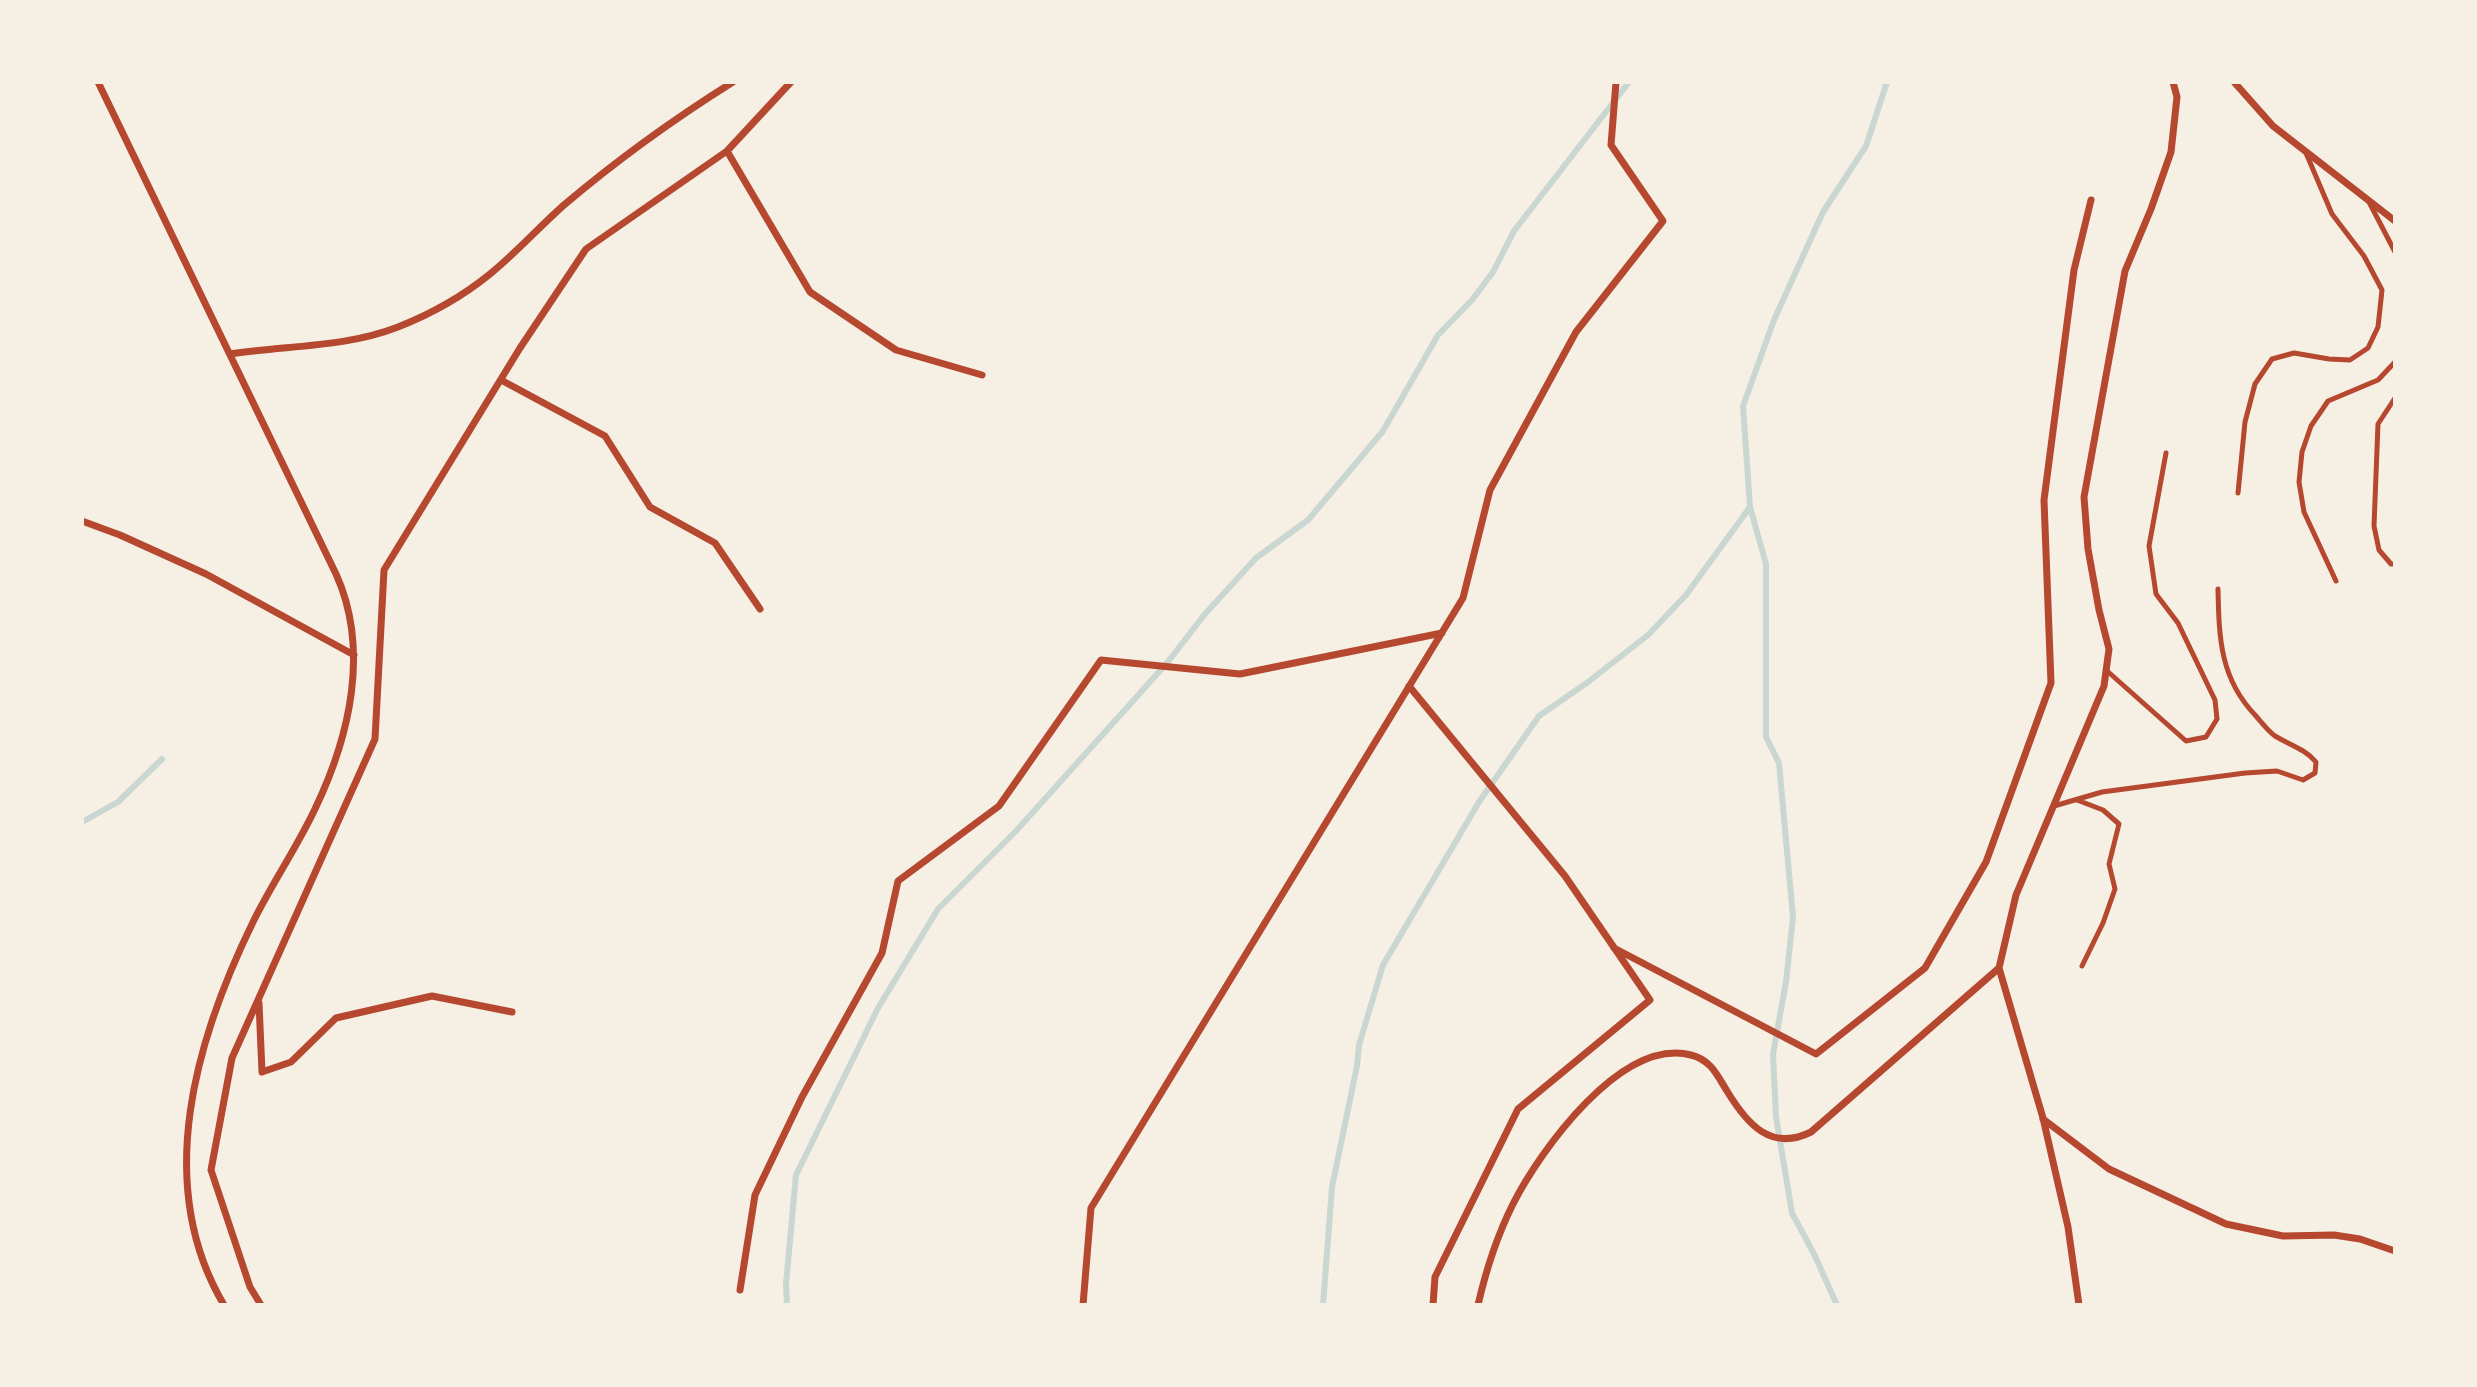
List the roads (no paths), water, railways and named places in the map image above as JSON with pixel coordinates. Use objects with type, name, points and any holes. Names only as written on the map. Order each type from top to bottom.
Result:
[{"type":"street","points":[[98,82],[344,591],[353,630],[354,655],[344,727],[327,783],[254,920],[236,961],[212,1023],[196,1083],[187,1143],[186,1190],[195,1241],[204,1266],[224,1305]]},
{"type":"street","points":[[230,354],[345,342],[397,327],[446,305],[491,274],[531,234],[603,173],[685,113],[733,82]]},
{"type":"street","points":[[261,1305],[250,1287],[211,1170],[232,1058],[375,738],[384,570],[501,380],[586,249],[727,151],[791,82]]},
{"type":"street","points":[[1083,1305],[1091,1208],[1463,598],[1490,490],[1576,332],[1663,221],[1611,145],[1616,82]]},
{"type":"street","points":[[2078,1305],[2068,1227],[2043,1118],[1999,968],[2017,895],[2104,686],[2109,649],[2088,549],[2084,497],[2126,271],[2171,152],[2177,97],[2173,82]]},
{"type":"street","points":[[2234,82],[2273,126],[2395,221]]},
{"type":"street","points":[[727,151],[810,292],[896,350],[982,375]]},
{"type":"street","points":[[1614,948],[1816,1054],[1925,968],[1986,862],[2051,683],[2044,500],[2074,270],[2091,200]]},
{"type":"street","points":[[501,380],[605,436],[650,507],[715,543],[761,609]]},
{"type":"street","points":[[82,521],[121,535],[206,574],[354,655]]},
{"type":"street","points":[[740,1290],[755,1195],[802,1097],[882,953],[898,881],[999,806],[1101,660],[1240,674],[1442,633]]},
{"type":"street","points":[[1409,686],[1565,876],[1650,1000],[1518,1109],[1435,1277],[1433,1305]]},
{"type":"street","points":[[1478,1305],[1490,1258],[1528,1178],[1571,1121],[1618,1074],[1656,1055],[1676,1053],[1694,1056],[1714,1069],[1726,1090],[1758,1130],[1776,1138],[1803,1136],[1811,1132],[1999,968]]},
{"type":"street","points":[[258,999],[262,1072],[291,1062],[336,1018],[432,996],[512,1012]]},
{"type":"street","points":[[2043,1118],[2109,1169],[2226,1224],[2283,1236],[2334,1235],[2360,1239],[2395,1251]]},
{"type":"lane","points":[[2238,493],[2245,422],[2255,384],[2272,359],[2294,353],[2350,360],[2368,348],[2378,327],[2382,290],[2364,256],[2332,214],[2304,150]]},
{"type":"lane","points":[[2367,199],[2395,252]]},
{"type":"lane","points":[[2336,581],[2304,512],[2299,482],[2302,452],[2311,426],[2328,401],[2378,380],[2395,362]]},
{"type":"lane","points":[[2395,398],[2378,424],[2374,526],[2379,550],[2395,564]]},
{"type":"lane","points":[[2106,670],[2186,741],[2206,737],[2217,719],[2215,700],[2178,623],[2156,594],[2150,546],[2166,453]]},
{"type":"lane","points":[[2054,806],[2102,792],[2245,773],[2277,771],[2302,780],[2315,772],[2316,762],[2308,753],[2274,735],[2244,703],[2230,678],[2219,639],[2218,589]]},
{"type":"lane","points":[[2077,799],[2103,810],[2119,824],[2109,864],[2115,889],[2103,923],[2082,966]]},
{"type":"waterway","points":[[787,1305],[786,1284],[796,1175],[878,1008],[938,909],[1016,831],[1167,663],[1205,614],[1256,558],[1308,520],[1383,431],[1438,335],[1472,300],[1493,272],[1514,231],[1629,82]]},
{"type":"waterway","points":[[1837,1305],[1792,1213],[1776,1117],[1773,1054],[1786,982],[1793,917],[1779,763],[1766,737],[1766,564],[1750,507],[1743,406],[1774,320],[1823,212],[1866,146],[1887,82]]},
{"type":"waterway","points":[[1323,1305],[1332,1187],[1359,1045],[1383,965],[1479,802],[1539,716],[1648,635],[1686,595],[1750,507]]},
{"type":"waterway","points":[[82,822],[118,802],[162,759]]}]
